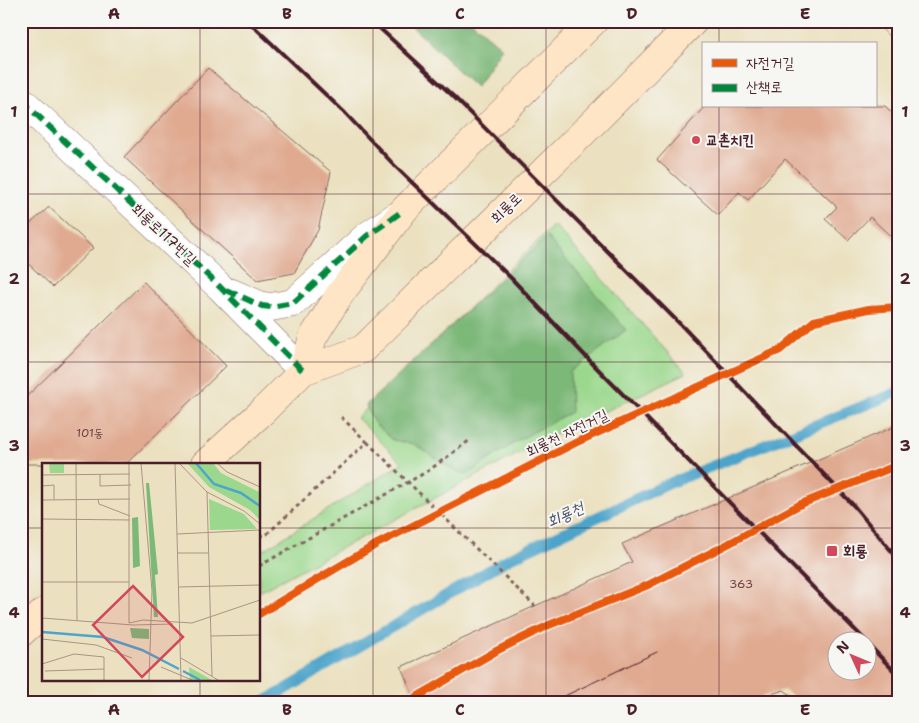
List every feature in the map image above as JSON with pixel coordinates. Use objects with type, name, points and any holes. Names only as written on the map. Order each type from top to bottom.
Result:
[{"type":"street","name":"회룡로","points":[[303,371],[313,337],[335,301],[404,210],[594,21]]},
{"type":"street","name":"회룡로","points":[[206,463],[262,412],[303,371],[363,349],[694,21]]},
{"type":"street","points":[[894,21],[898,25]]},
{"type":"street","name":"회룡로117번길","points":[[21,100],[220,288],[303,371]]},
{"type":"street","points":[[220,288],[262,306],[271,307],[293,303],[367,236],[404,210]]},
{"type":"street","points":[[21,633],[42,614]]},
{"type":"path","points":[[340,416],[535,606]]},
{"type":"path","points":[[260,565],[428,471],[470,440]]},
{"type":"path","points":[[260,536],[267,534],[367,442]]},
{"type":"path","points":[[430,517],[448,508]]},
{"type":"green space","points":[[406,21],[471,21],[502,48],[476,87]]},
{"type":"green space","points":[[554,225],[686,373],[544,440],[260,591],[260,552],[402,463],[357,418]]},
{"type":"green space","points":[[547,237],[626,330],[570,372],[571,412],[517,441],[466,475],[452,469],[414,444],[393,440],[374,423],[366,405]]},
{"type":"building","points":[[208,68],[331,172],[318,230],[294,273],[257,280],[124,157]]},
{"type":"building","points":[[876,106],[885,106],[898,118],[898,243],[870,217],[848,240],[825,219],[837,207],[785,159],[748,200],[739,192],[718,215],[657,160],[703,108],[876,108]]},
{"type":"building","points":[[49,207],[93,248],[53,287],[21,257],[21,232]]},
{"type":"building","points":[[144,282],[226,366],[127,463],[21,464],[21,402]]},
{"type":"building","points":[[898,425],[898,702],[800,702],[784,690],[746,702],[416,702],[401,667],[632,562],[622,544]]},
{"type":"waterway","name":"회룡천","points":[[264,702],[510,558],[670,483],[898,392]]},
{"type":"tram line","points":[[552,702],[657,652]]},
{"type":"railway","points":[[248,21],[345,113],[396,167],[512,279],[593,364],[855,630]]},
{"type":"railway","points":[[372,21],[453,96],[683,327],[854,506],[898,559]]},
{"type":"railway","points":[[876,652],[898,675]]},
{"type":"marked path","points":[[21,100],[220,287],[303,371]]},
{"type":"marked path","points":[[226,290],[262,306],[271,307],[293,303],[367,236],[404,210]]},
{"type":"cycle path","name":"회룡천 자전거길","points":[[260,613],[377,544],[579,441],[780,350],[814,321],[869,309],[898,307]]},
{"type":"cycle path","points":[[408,702],[498,650],[549,625],[648,585],[801,504],[898,465]]},
{"type":"place","name":"교촌치킨","points":[[696,140]]},
{"type":"place","name":"회룡","points":[[832,551]]}]
